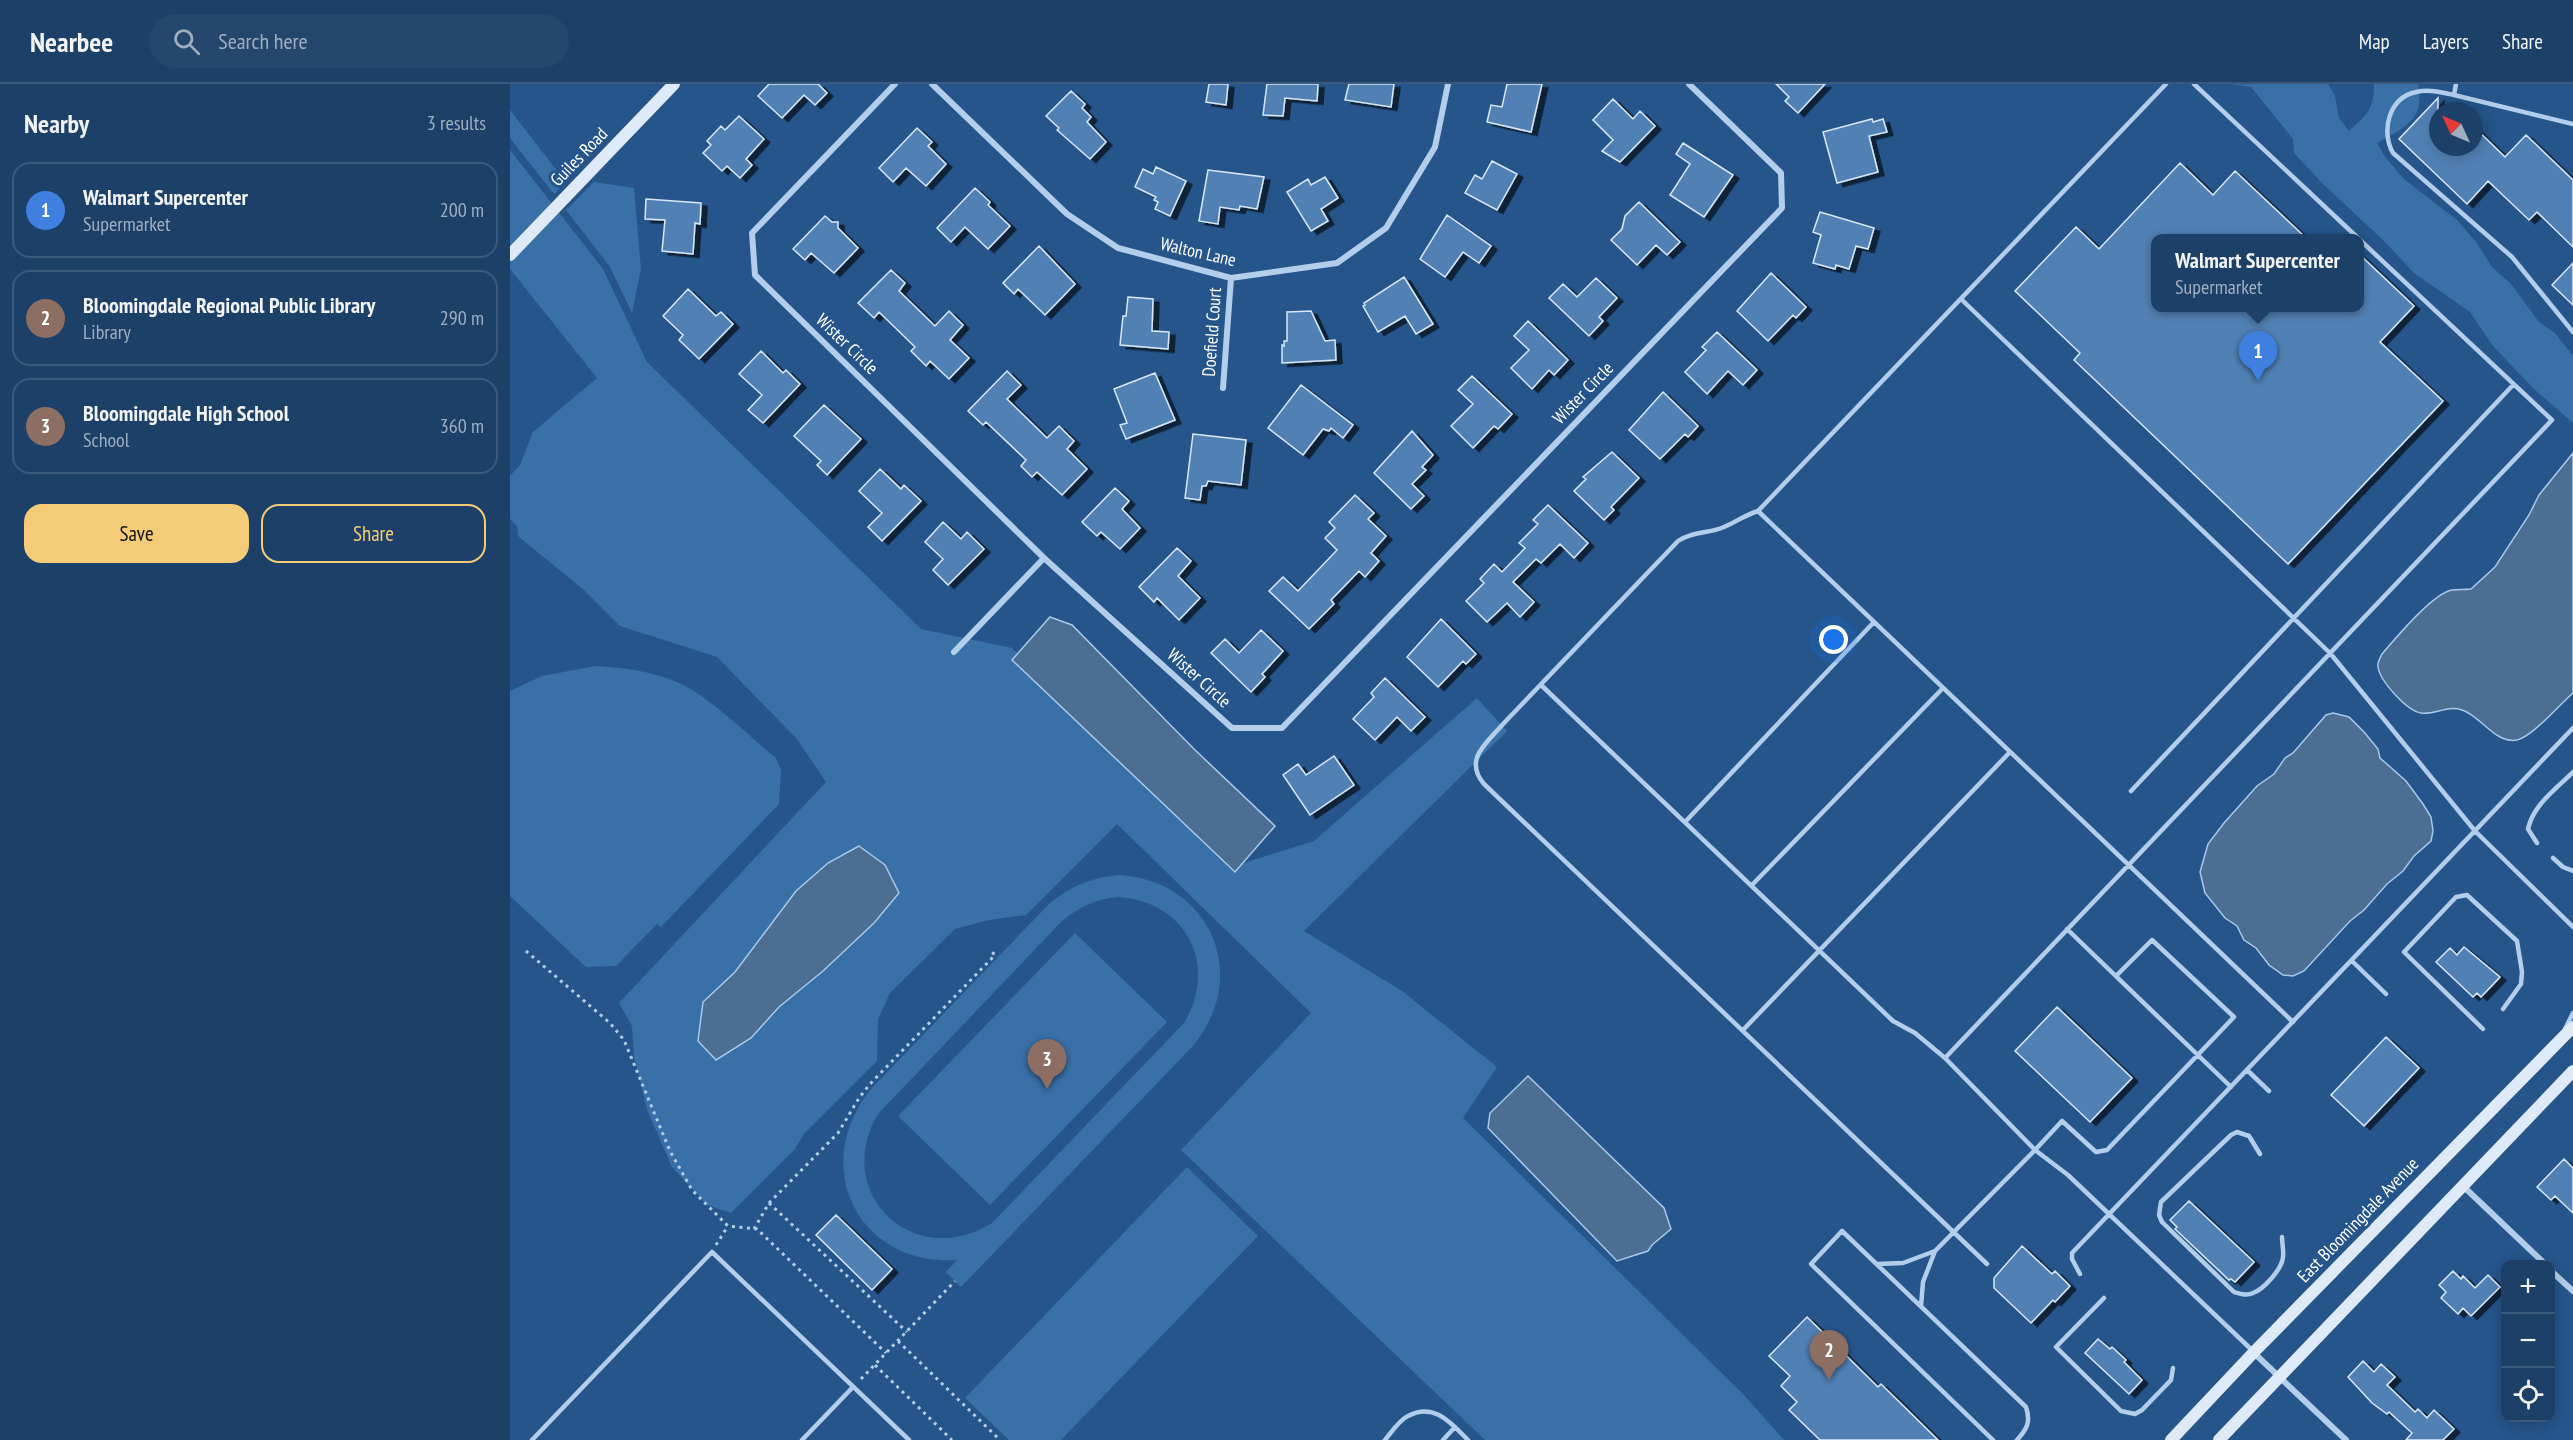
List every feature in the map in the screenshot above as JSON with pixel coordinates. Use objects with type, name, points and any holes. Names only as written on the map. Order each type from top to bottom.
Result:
[{"type":"main road","name":"Guiles Road","points":[[510,255],[674,84]]},
{"type":"main road","name":"East Bloomingdale Avenue","points":[[2171,1440],[2253,1352],[2573,1026]]},
{"type":"main road","points":[[2218,1440],[2573,1071]]},
{"type":"street","name":"Wister Circle","points":[[894,84],[752,233],[755,275],[1044,558],[1232,728],[1282,728],[1782,208],[1781,173],[1689,84]]},
{"type":"street","name":"Walton Lane","points":[[932,84],[1067,214],[1118,248],[1231,278],[1337,264],[1386,228],[1435,147],[1448,84]]},
{"type":"street","name":"Doefield Court","points":[[1223,388],[1231,278]]},
{"type":"street","points":[[954,652],[1044,558]]},
{"type":"street","points":[[2463,1186],[2541,1260]]},
{"type":"street","points":[[2555,1275],[2573,1292]]},
{"type":"street","points":[[2253,1352],[2346,1440]]},
{"type":"lane","points":[[1987,1264],[1477,776],[1477,753],[1678,541],[1689,534],[1714,531],[1725,527],[1742,516],[1758,511],[2166,84]]},
{"type":"lane","points":[[2194,84],[2354,234]]},
{"type":"lane","points":[[2454,95],[2456,84]]},
{"type":"lane","points":[[2573,124],[2434,90],[2414,92],[2400,102],[2390,114],[2386,128],[2387,142],[2393,153],[2512,257],[2573,332]]},
{"type":"lane","points":[[1945,1058],[2552,420],[2364,244]]},
{"type":"lane","points":[[1961,299],[2296,618],[2330,653],[2475,831],[2573,927]]},
{"type":"lane","points":[[2131,791],[2513,385]]},
{"type":"lane","points":[[1758,511],[2293,1022]]},
{"type":"lane","points":[[1685,822],[1874,622]]},
{"type":"lane","points":[[1541,685],[1893,1022],[1915,1033],[1945,1058],[2035,1150],[2068,1175],[2253,1352]]},
{"type":"lane","points":[[1752,885],[1943,688]]},
{"type":"lane","points":[[2080,1274],[2072,1259],[2072,1252],[2109,1216],[2572,730]]},
{"type":"lane","points":[[1743,1030],[2010,752]]},
{"type":"lane","points":[[2537,843],[2528,830],[2530,819],[2535,810],[2573,772]]},
{"type":"lane","points":[[2553,858],[2563,867],[2573,871]]},
{"type":"lane","points":[[2483,1029],[2404,952],[2456,897],[2467,895],[2517,941],[2522,972],[2521,984],[2503,1009]]},
{"type":"lane","points":[[2067,929],[2231,1088]]},
{"type":"lane","points":[[1921,1306],[1923,1282],[1935,1251],[2062,1121],[2096,1152],[2107,1150],[2234,1017],[2152,940],[2116,976]]},
{"type":"lane","points":[[2352,961],[2386,994]]},
{"type":"lane","points":[[2561,1039],[2573,1012]]},
{"type":"lane","points":[[2247,1070],[2269,1091]]},
{"type":"lane","points":[[2260,1154],[2249,1136],[2237,1132],[2230,1135],[2161,1202],[2159,1215],[2162,1222],[2234,1292],[2241,1295],[2258,1290],[2277,1271],[2283,1259],[2282,1237]]},
{"type":"lane","points":[[1993,1440],[1811,1264],[1842,1231],[2026,1407],[2030,1418],[2025,1431],[2017,1440]]},
{"type":"lane","points":[[1877,1264],[1903,1263],[1935,1251]]},
{"type":"lane","points":[[532,1440],[712,1252],[909,1440]]},
{"type":"lane","points":[[2104,1298],[2056,1347],[2121,1411],[2129,1414],[2142,1410],[2171,1380],[2172,1368]]},
{"type":"lane","points":[[802,1440],[854,1387]]},
{"type":"lane","points":[[1385,1440],[1407,1416],[1428,1410],[1444,1417],[1468,1440]]},
{"type":"lane","points":[[1443,1440],[1455,1427]]},
{"type":"path","points":[[754,1228],[769,1203],[838,1133],[870,1084],[995,955],[990,950]]},
{"type":"path","points":[[526,951],[610,1023],[624,1040],[675,1161],[692,1190],[728,1226],[754,1228],[886,1353]]},
{"type":"path","points":[[769,1203],[907,1332]]},
{"type":"path","points":[[712,1252],[728,1226]]},
{"type":"path","points":[[854,1387],[956,1281]]},
{"type":"path","points":[[898,1341],[1000,1440]]},
{"type":"path","points":[[874,1365],[951,1440]]},
{"type":"shaded area","points":[[2232,84],[2328,84],[2335,96],[2339,118],[2349,131],[2371,106],[2374,84],[2418,84],[2418,107],[2411,121],[2377,143],[2385,157],[2404,179],[2457,220],[2476,242],[2492,267],[2511,284],[2539,322],[2555,333],[2573,356],[2573,423],[2533,388],[2493,346],[2470,312],[2414,273],[2383,240],[2323,184],[2294,153],[2293,139],[2251,87]]},
{"type":"shaded area","points":[[510,110],[561,176],[571,177],[554,194],[510,138]]},
{"type":"shaded area","points":[[510,150],[603,269],[647,362],[921,629],[1012,648],[1237,865],[1314,841],[1477,698],[1507,731],[1304,931],[1402,991],[1497,1067],[1463,1118],[1744,1395],[1784,1440],[1485,1440],[1181,1150],[1311,1013],[1117,824],[1026,915],[989,920],[955,929],[890,993],[878,1019],[877,1061],[804,1134],[795,1149],[731,1213],[707,1205],[672,1167],[648,1112],[634,1057],[632,1026],[619,1003],[826,782],[797,739],[717,657],[620,626],[585,591],[518,536],[517,526],[510,519],[510,476],[520,465],[533,432],[597,378],[510,269]]},
{"type":"shaded area","points":[[594,182],[634,188],[641,269],[632,313],[610,267],[566,210]]},
{"type":"shaded area","points":[[2573,453],[2573,693],[2531,733],[2517,740],[2502,738],[2462,710],[2451,709],[2431,713],[2415,711],[2402,701],[2384,680],[2378,667],[2382,654],[2435,599],[2452,590],[2471,589],[2495,567],[2529,515],[2539,495]]},
{"type":"shaded area","points":[[1050,617],[1072,625],[1194,749],[1275,826],[1235,872],[1012,660]]},
{"type":"shaded area","points":[[596,666],[647,672],[672,680],[694,691],[776,758],[781,770],[779,804],[661,927],[657,924],[616,966],[586,967],[510,896],[510,691],[542,676]]},
{"type":"shaded area","points":[[2333,713],[2349,717],[2378,749],[2380,758],[2406,781],[2431,817],[2433,831],[2431,841],[2364,910],[2350,921],[2304,971],[2293,976],[2283,975],[2269,965],[2256,948],[2244,940],[2237,926],[2225,918],[2205,893],[2200,872],[2208,844],[2224,823],[2257,786],[2274,774],[2285,758],[2293,753],[2326,715]]},
{"type":"shaded area","points":[[859,846],[885,865],[899,893],[874,923],[823,971],[779,1007],[751,1038],[716,1060],[698,1041],[703,1002],[735,972],[796,891],[828,863]]},
{"type":"shaded area","points":[[1118,875],[1150,881],[1177,894],[1198,913],[1212,936],[1219,963],[1219,991],[1210,1019],[1192,1047],[961,1287],[946,1272],[957,1260],[922,1257],[893,1246],[869,1229],[853,1205],[845,1178],[844,1149],[853,1118],[871,1089],[1047,906],[1071,889],[1108,876]],"holes":[[[1118,897],[1142,901],[1162,910],[1178,923],[1190,940],[1196,959],[1198,979],[1194,1001],[1184,1023],[992,1223],[963,1236],[935,1238],[909,1231],[888,1217],[873,1196],[865,1171],[866,1143],[878,1114],[1062,921],[1081,908],[1102,900]]]},
{"type":"shaded area","points":[[1075,933],[1167,1022],[990,1205],[898,1116]]},
{"type":"shaded area","points":[[1528,1076],[1664,1208],[1671,1229],[1648,1251],[1617,1261],[1488,1128],[1490,1113]]},
{"type":"shaded area","points":[[1187,1167],[1258,1236],[1061,1440],[1009,1440],[965,1398]]},
{"type":"building","points":[[769,84],[818,84],[827,93],[815,105],[804,95],[782,118],[758,96]]},
{"type":"building","points":[[1209,84],[1228,84],[1226,105],[1206,102]]},
{"type":"building","points":[[1267,84],[1318,84],[1317,101],[1285,98],[1283,116],[1263,115]]},
{"type":"building","points":[[1349,84],[1394,84],[1391,107],[1345,100]]},
{"type":"building","points":[[1507,84],[1542,84],[1531,132],[1487,122],[1491,105],[1502,107]]},
{"type":"building","points":[[1776,84],[1825,84],[1798,113],[1785,101],[1789,97]]},
{"type":"building","points":[[1071,91],[1085,104],[1082,108],[1091,117],[1087,122],[1106,142],[1090,159],[1057,130],[1059,128],[1046,116]]},
{"type":"building","points":[[1613,99],[1633,119],[1640,111],[1655,126],[1620,162],[1602,151],[1613,140],[1593,120]]},
{"type":"building","points":[[2429,107],[2429,156],[2483,156],[2483,136],[2505,157],[2526,135],[2573,180],[2573,247],[2537,212],[2529,220],[2488,181],[2467,204],[2399,139]]},
{"type":"building","points":[[739,116],[764,139],[746,159],[752,165],[740,178],[727,166],[722,171],[703,153],[711,145],[707,141],[721,126],[725,130]]},
{"type":"building","points":[[1872,119],[1873,122],[1883,119],[1887,132],[1869,136],[1878,172],[1837,183],[1823,132]]},
{"type":"building","points":[[917,128],[932,142],[928,146],[946,164],[926,186],[906,168],[893,182],[879,168]]},
{"type":"building","points":[[1683,143],[1733,175],[1704,217],[1670,195],[1690,164],[1676,154]]},
{"type":"building","points":[[1492,161],[1517,174],[1497,210],[1465,193],[1475,175],[1482,179]]},
{"type":"building","points":[[2180,163],[2213,195],[2235,171],[2302,234],[2151,234],[2151,312],[2364,312],[2364,259],[2414,306],[2380,342],[2443,401],[2288,564],[2074,360],[2080,353],[2015,291],[2076,227],[2099,249]]},
{"type":"building","points":[[1156,167],[1186,181],[1170,216],[1155,209],[1158,202],[1154,200],[1156,197],[1135,187],[1143,169],[1153,174]]},
{"type":"building","points":[[1208,170],[1264,177],[1257,209],[1240,206],[1239,210],[1220,207],[1218,224],[1199,221]]},
{"type":"building","points":[[1325,177],[1338,198],[1321,209],[1328,221],[1311,231],[1287,192],[1308,179],[1311,185]]},
{"type":"building","points":[[975,188],[990,202],[988,205],[1010,226],[988,249],[965,227],[951,242],[937,228]]},
{"type":"building","points":[[646,199],[701,203],[700,224],[695,223],[693,254],[662,251],[665,220],[645,219]]},
{"type":"building","points":[[1639,202],[1680,242],[1667,255],[1656,245],[1637,265],[1611,240],[1622,229],[1625,216]]},
{"type":"building","points":[[1820,212],[1874,228],[1868,249],[1856,246],[1849,269],[1836,265],[1835,269],[1813,263],[1821,235],[1813,232]]},
{"type":"building","points":[[1447,215],[1491,246],[1479,263],[1463,252],[1445,277],[1420,259]]},
{"type":"building","points":[[825,216],[832,222],[838,222],[838,228],[858,248],[834,273],[811,253],[805,260],[793,249]]},
{"type":"building","points":[[1039,246],[1075,284],[1045,315],[1018,289],[1014,294],[1003,283]]},
{"type":"building","points":[[2573,263],[2573,305],[2552,285]]},
{"type":"building","points":[[891,270],[905,283],[899,291],[935,326],[949,311],[963,325],[950,340],[969,358],[949,379],[930,361],[926,366],[911,351],[915,347],[879,312],[874,318],[858,303]]},
{"type":"building","points":[[1771,273],[1806,307],[1796,318],[1793,315],[1768,341],[1737,311]]},
{"type":"building","points":[[1404,277],[1433,324],[1416,334],[1405,316],[1378,332],[1363,306],[1364,303]]},
{"type":"building","points":[[1596,278],[1617,298],[1599,317],[1603,321],[1589,336],[1549,298],[1563,284],[1577,297]]},
{"type":"building","points":[[688,289],[716,316],[721,312],[733,324],[699,359],[679,340],[683,335],[663,316]]},
{"type":"building","points":[[1128,297],[1153,299],[1152,331],[1169,332],[1168,349],[1120,345],[1123,316],[1126,316]]},
{"type":"building","points":[[1311,311],[1325,341],[1335,340],[1336,360],[1282,363],[1282,345],[1284,346],[1284,341],[1287,341],[1287,312]]},
{"type":"building","points":[[1528,321],[1568,360],[1554,375],[1549,370],[1532,389],[1511,368],[1529,350],[1514,336]]},
{"type":"building","points":[[1717,332],[1757,370],[1743,385],[1728,371],[1707,394],[1685,372],[1706,350],[1702,347]]},
{"type":"building","points":[[761,351],[783,373],[786,370],[800,384],[763,423],[748,410],[762,395],[739,374]]},
{"type":"building","points":[[1007,371],[1021,385],[1007,399],[1047,438],[1059,426],[1074,441],[1067,449],[1087,469],[1062,495],[1037,472],[1032,477],[1021,466],[1026,460],[986,422],[983,425],[968,411]]},
{"type":"building","points":[[1155,373],[1175,420],[1126,439],[1120,425],[1127,423],[1114,389]]},
{"type":"building","points":[[1472,376],[1512,414],[1498,429],[1494,426],[1473,448],[1451,426],[1473,404],[1458,390]]},
{"type":"building","points":[[1301,385],[1353,425],[1343,438],[1331,428],[1329,431],[1323,429],[1303,455],[1268,428]]},
{"type":"building","points":[[1663,392],[1698,426],[1688,437],[1685,434],[1660,459],[1629,430]]},
{"type":"building","points":[[824,405],[861,439],[827,475],[817,465],[821,461],[794,436]]},
{"type":"building","points":[[1412,431],[1433,455],[1422,467],[1426,470],[1412,484],[1424,496],[1411,509],[1374,473]]},
{"type":"building","points":[[1193,434],[1246,440],[1241,485],[1208,481],[1206,486],[1202,486],[1200,500],[1185,498]]},
{"type":"building","points":[[1612,452],[1639,478],[1611,507],[1614,510],[1604,520],[1574,491],[1586,479],[1583,477]]},
{"type":"building","points":[[880,469],[901,489],[904,485],[921,501],[882,541],[868,527],[882,513],[859,491]]},
{"type":"building","points":[[1115,488],[1129,501],[1122,509],[1140,528],[1120,549],[1101,532],[1097,536],[1082,522]]},
{"type":"building","points":[[1355,495],[1374,513],[1368,519],[1386,536],[1371,553],[1379,561],[1365,577],[1359,571],[1331,600],[1334,604],[1309,629],[1269,591],[1283,577],[1298,591],[1337,550],[1325,538],[1335,528],[1329,522]]},
{"type":"building","points":[[1548,505],[1588,543],[1574,558],[1560,544],[1541,563],[1536,559],[1513,582],[1534,602],[1520,617],[1507,603],[1487,622],[1466,601],[1484,583],[1480,579],[1494,564],[1502,572],[1525,548],[1519,543],[1538,524],[1533,520]]},
{"type":"building","points":[[943,522],[961,539],[967,532],[984,549],[948,585],[933,570],[943,559],[925,542]]},
{"type":"building","points":[[1177,548],[1191,561],[1178,576],[1200,598],[1179,620],[1157,598],[1154,602],[1139,587]]},
{"type":"building","points":[[1441,619],[1476,654],[1466,664],[1463,661],[1438,687],[1407,657]]},
{"type":"building","points":[[1261,630],[1283,651],[1262,674],[1265,677],[1251,692],[1211,653],[1225,639],[1239,653]]},
{"type":"building","points":[[1385,678],[1425,717],[1411,731],[1397,717],[1375,740],[1353,719],[1374,697],[1371,693]]},
{"type":"building","points":[[1334,756],[1354,785],[1310,815],[1283,775],[1298,764],[1306,775]]},
{"type":"building","points":[[2464,947],[2500,977],[2481,997],[2477,993],[2473,997],[2436,962],[2450,948],[2457,955]]},
{"type":"building","points":[[2057,1007],[2132,1078],[2090,1122],[2015,1051]]},
{"type":"building","points":[[2386,1037],[2419,1068],[2364,1126],[2331,1095]]},
{"type":"building","points":[[2564,1159],[2573,1168],[2573,1213],[2555,1196],[2551,1200],[2537,1187]]},
{"type":"building","points":[[2189,1201],[2254,1262],[2235,1282],[2229,1280],[2175,1229],[2177,1227],[2170,1220]]},
{"type":"building","points":[[836,1215],[892,1269],[872,1290],[816,1235]]},
{"type":"building","points":[[2022,1246],[2052,1274],[2055,1271],[2070,1286],[2031,1323],[1994,1288],[1994,1278]]},
{"type":"building","points":[[2453,1271],[2461,1279],[2463,1276],[2475,1288],[2488,1275],[2500,1287],[2471,1316],[2463,1308],[2458,1314],[2441,1298],[2446,1292],[2439,1285]]},
{"type":"building","points":[[1807,1317],[1878,1387],[1881,1384],[1938,1440],[1820,1440],[1789,1410],[1797,1402],[1781,1386],[1790,1376],[1769,1356]]},
{"type":"building","points":[[2098,1339],[2110,1349],[2112,1347],[2126,1360],[2124,1362],[2142,1380],[2129,1394],[2085,1353]]},
{"type":"building","points":[[2363,1361],[2374,1372],[2381,1364],[2395,1377],[2387,1385],[2415,1412],[2418,1409],[2427,1418],[2434,1410],[2454,1429],[2443,1440],[2406,1440],[2412,1433],[2389,1412],[2387,1414],[2372,1403],[2348,1377]]},
{"type":"place","name":"Walmart Supercenter","points":[[2258,381]]},
{"type":"place","name":"Bloomingdale High School","points":[[1047,1089]]},
{"type":"place","name":"Bloomingdale Regional Public Library","points":[[1829,1380]]}]
